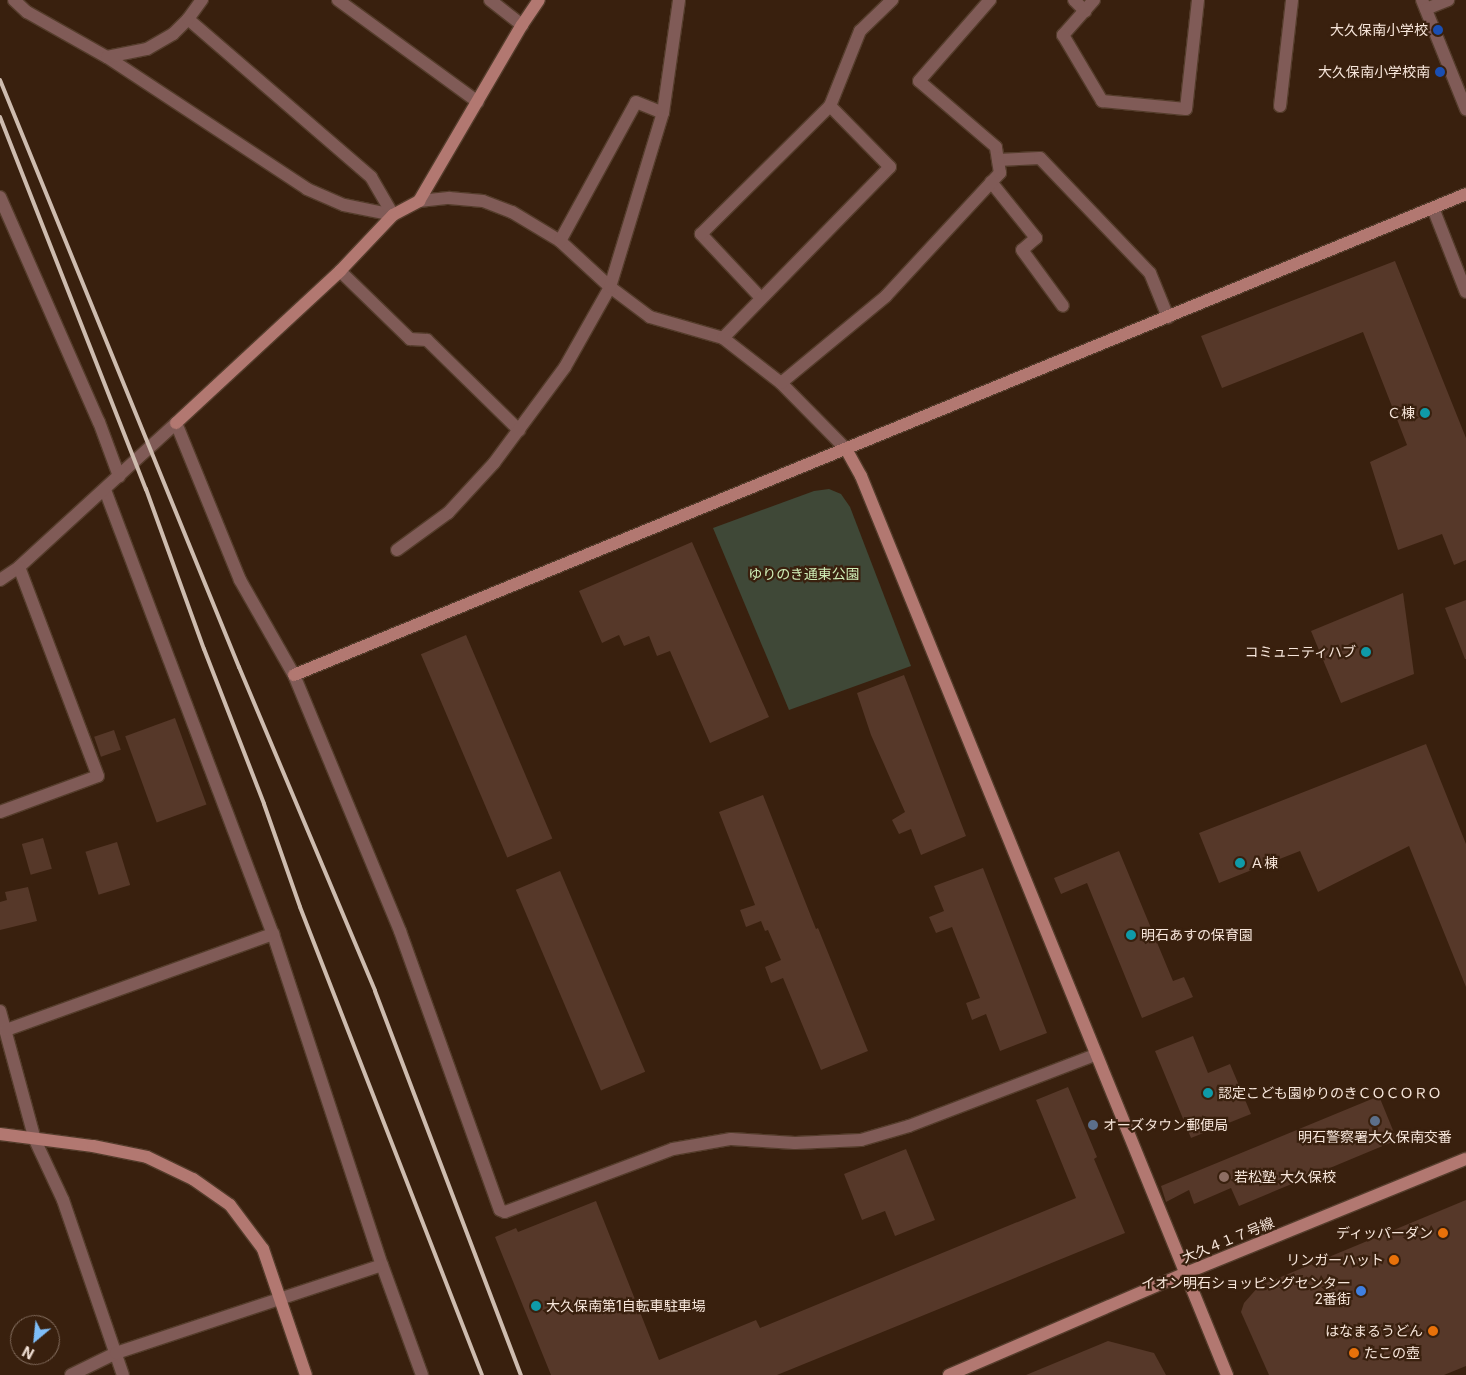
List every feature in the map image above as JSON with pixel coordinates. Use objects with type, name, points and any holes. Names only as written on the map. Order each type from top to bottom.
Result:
[{"type":"street","points":[[14,0],[27,12],[106,57],[307,189],[344,205],[393,215]]},
{"type":"street","points":[[106,57],[148,49],[173,34],[188,19],[202,0]]},
{"type":"street","points":[[338,0],[478,102]]},
{"type":"street","points":[[490,0],[522,25]]},
{"type":"street","points":[[419,201],[522,25],[539,0]]},
{"type":"street","points":[[397,550],[448,513],[494,463],[565,367],[610,287],[663,113],[679,0]]},
{"type":"street","points":[[761,298],[701,234],[830,106],[860,31],[892,0]]},
{"type":"street","points":[[781,383],[886,296],[1000,173],[996,147],[919,81],[990,0]]},
{"type":"street","points":[[1074,0],[1084,11]]},
{"type":"street","points":[[1094,0],[1063,35],[1102,101],[1186,109],[1198,0]]},
{"type":"street","points":[[1280,106],[1292,0]]},
{"type":"street","points":[[1448,0],[1424,5],[1466,109]]},
{"type":"street","points":[[188,19],[371,177],[393,215]]},
{"type":"street","points":[[560,241],[636,102],[663,113]]},
{"type":"street","points":[[723,338],[890,168],[830,106]]},
{"type":"street","points":[[998,160],[1040,158],[1150,274],[1168,317]]},
{"type":"street","points":[[991,182],[1036,238],[1022,250],[1062,306]]},
{"type":"street","points":[[294,675],[1466,194]]},
{"type":"street","points":[[0,197],[99,422],[119,476]]},
{"type":"street","points":[[0,580],[20,567],[106,490],[340,271],[393,215],[419,201],[449,198],[483,201],[512,212],[560,241],[610,287],[650,317],[723,338],[781,383],[846,449],[861,476],[1095,1055],[1227,1375]]},
{"type":"street","points":[[1433,208],[1466,292]]},
{"type":"street","points":[[340,271],[410,339],[427,340],[518,430]]},
{"type":"street","points":[[176,423],[240,580],[294,675],[400,931],[500,1210],[505,1212],[672,1148],[731,1139],[795,1143],[861,1140],[909,1126],[1095,1055]]},
{"type":"street","points":[[106,490],[273,934],[382,1265],[422,1375]]},
{"type":"street","points":[[0,812],[98,776],[20,567]]},
{"type":"street","points":[[6,1030],[273,934]]},
{"type":"street","points":[[0,1011],[35,1140],[63,1200],[123,1375]]},
{"type":"street","points":[[0,1134],[93,1146],[147,1157],[193,1178],[230,1205],[263,1249],[281,1297],[306,1375]]},
{"type":"street","name":"大久４１７号線","points":[[948,1375],[1186,1273],[1466,1160]]},
{"type":"street","points":[[71,1375],[116,1353],[382,1265]]},
{"type":"green space","name":"ゆりのき通東公園","points":[[829,489],[841,494],[850,507],[911,666],[789,710],[713,528],[814,491]]},
{"type":"building","name":"Ｃ棟","points":[[1395,261],[1466,438],[1466,560],[1454,565],[1442,534],[1398,550],[1370,462],[1407,445],[1363,332],[1222,388],[1201,336]]},
{"type":"building","points":[[692,542],[769,717],[710,743],[670,651],[657,656],[649,636],[624,646],[619,635],[602,643],[579,591]]},
{"type":"building","name":"コミュニティハブ","points":[[1403,593],[1414,674],[1341,703],[1311,631]]},
{"type":"building","points":[[1466,600],[1466,659],[1465,659],[1445,608]]},
{"type":"building","points":[[466,635],[552,838],[507,858],[421,654]]},
{"type":"building","points":[[904,675],[966,836],[921,855],[911,829],[899,834],[892,820],[905,812],[871,735],[857,693]]},
{"type":"building","points":[[175,718],[206,804],[157,823],[125,736]]},
{"type":"building","points":[[114,730],[121,750],[101,757],[94,737]]},
{"type":"building","name":"Ａ棟","points":[[1426,744],[1466,844],[1466,987],[1409,846],[1318,892],[1300,851],[1219,883],[1199,833]]},
{"type":"building","points":[[763,795],[816,929],[818,928],[868,1051],[821,1070],[783,978],[771,983],[765,967],[781,960],[768,930],[765,931],[761,921],[746,927],[740,910],[755,905],[719,812]]},
{"type":"building","points":[[43,838],[52,869],[31,875],[22,844]]},
{"type":"building","points":[[117,842],[130,885],[99,895],[85,852]]},
{"type":"building","name":"明石あすの保育園","points":[[1119,851],[1173,981],[1184,977],[1193,997],[1142,1018],[1087,883],[1061,894],[1054,878]]},
{"type":"building","points":[[983,868],[1047,1033],[1000,1051],[986,1014],[972,1020],[966,1003],[980,998],[952,927],[936,933],[929,917],[944,911],[934,886]]},
{"type":"building","points":[[560,871],[645,1072],[601,1090],[516,890]]},
{"type":"building","points":[[28,887],[37,921],[0,930],[0,902],[7,900],[5,892]]},
{"type":"building","name":"認定こども園ゆりのきＣＯＣＯＲＯ","points":[[1193,1036],[1208,1073],[1230,1064],[1251,1114],[1191,1138],[1155,1051]]},
{"type":"building","points":[[1068,1087],[1097,1157],[1094,1159],[1125,1233],[777,1375],[551,1375],[495,1237],[516,1228],[518,1232],[596,1201],[659,1360],[756,1320],[760,1328],[1076,1198],[1036,1100]]},
{"type":"building","points":[[1379,1096],[1397,1140],[1239,1206],[1231,1188],[1194,1204],[1189,1190],[1166,1202],[1161,1186]]},
{"type":"building","points":[[906,1149],[935,1220],[895,1236],[885,1211],[862,1220],[844,1174]]},
{"type":"building","name":"イオン明石ショッピングセンター 2番街","points":[[1466,1200],[1466,1366],[1444,1375],[1269,1375],[1241,1312],[1244,1303],[1259,1286]]},
{"type":"building","points":[[1108,1341],[1154,1353],[1166,1375],[1026,1375]]},
{"type":"railway","points":[[0,80],[239,667],[375,991],[521,1375]]},
{"type":"railway","points":[[0,117],[146,489],[204,649],[264,804],[300,907],[482,1375]]},
{"type":"place","name":"大久保南小学校","points":[[1438,30]]},
{"type":"place","name":"大久保南小学校南","points":[[1440,72]]},
{"type":"place","name":"Ｃ棟","points":[[1425,413]]},
{"type":"place","name":"コミュニティハブ","points":[[1366,652]]},
{"type":"place","name":"Ａ棟","points":[[1240,863]]},
{"type":"place","name":"明石あすの保育園","points":[[1131,935]]},
{"type":"place","name":"認定こども園ゆりのきＣＯＣＯＲＯ","points":[[1208,1093]]},
{"type":"place","name":"明石警察署大久保南交番","points":[[1375,1121]]},
{"type":"place","name":"オーズタウン郵便局","points":[[1093,1125]]},
{"type":"place","name":"若松塾 大久保校","points":[[1224,1177]]},
{"type":"place","name":"ディッパーダン","points":[[1443,1233]]},
{"type":"place","name":"リンガーハット","points":[[1394,1260]]},
{"type":"place","name":"イオン明石ショッピングセンター 2番街","points":[[1361,1291]]},
{"type":"place","name":"大久保南第1自転車駐車場","points":[[536,1306]]},
{"type":"place","name":"はなまるうどん","points":[[1433,1331]]},
{"type":"place","name":"たこの壺","points":[[1354,1353]]}]
